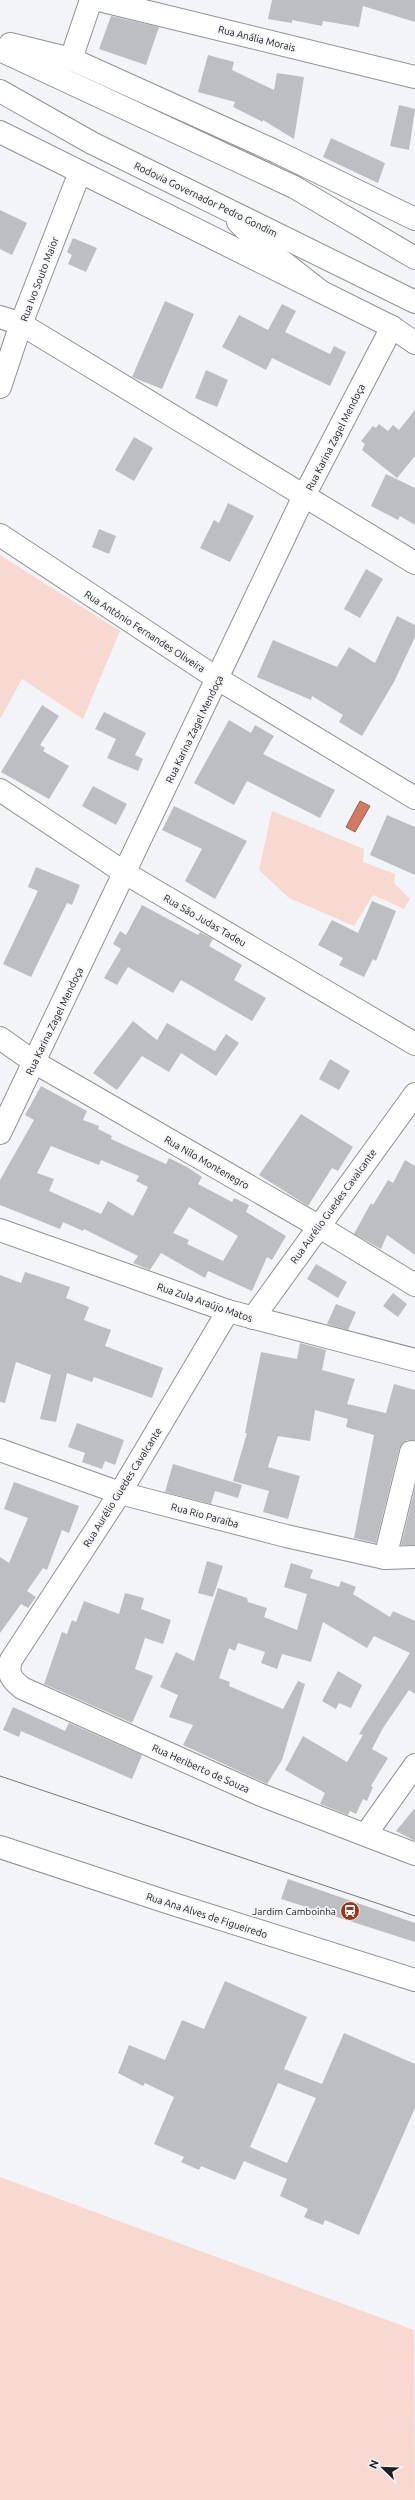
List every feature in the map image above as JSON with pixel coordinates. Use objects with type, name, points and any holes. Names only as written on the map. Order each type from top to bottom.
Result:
[{"type":"main road","points":[[71,60],[91,0]]},
{"type":"main road","name":"Rua Anália Morais","points":[[99,0],[415,77]]},
{"type":"main road","points":[[0,41],[71,60],[277,152],[415,219]]},
{"type":"main road","points":[[0,50],[294,187],[415,258]]},
{"type":"main road","name":"Rodovia Governador Pedro Gondim","points":[[0,91],[92,143],[415,302]]},
{"type":"main road","points":[[0,132],[392,327],[415,343]]},
{"type":"main road","name":"Rua Ivo Souto Maior","points":[[0,387],[21,324],[80,172]]},
{"type":"main road","points":[[224,208],[259,243],[320,291]]},
{"type":"main road","points":[[0,317],[21,324],[415,563]]},
{"type":"main road","name":"Rua Karina Zagel Mendoça","points":[[0,1132],[218,679],[304,496],[392,327]]},
{"type":"main road","name":"Rua Antônio Fernandes Oliveira","points":[[0,535],[218,679],[415,798]]},
{"type":"main road","name":"Rua São Judas Tadeu","points":[[0,790],[125,873],[415,1044]]},
{"type":"main road","name":"Rua Nilo Montenegro","points":[[0,1038],[34,1062],[318,1226],[415,1285]]},
{"type":"main road","name":"Rua Aurélio Guedes Cavalcante","points":[[253,1318],[318,1226],[415,1094]]},
{"type":"main road","name":"Rua Zula Araújo Matos","points":[[0,1230],[228,1311],[415,1360]]},
{"type":"main road","name":"Rua Aurélio Guedes Cavalcante","points":[[11,1660],[120,1493],[228,1311]]},
{"type":"main road","name":"Rua Rio Paraíba","points":[[0,1450],[120,1493],[286,1536],[386,1558],[415,1557]]},
{"type":"main road","points":[[386,1558],[411,1452]]},
{"type":"main road","name":"Rua Heriberto de Souza","points":[[11,1660],[8,1669],[10,1676],[22,1688],[214,1775],[304,1812],[366,1834],[415,1854]]},
{"type":"main road","points":[[366,1834],[415,1765]]},
{"type":"main road","name":"Rua Ana Alves de Figueiredo","points":[[0,1847],[170,1904],[415,1980]]},
{"type":"shaded area","points":[[0,555],[120,631],[83,719],[22,679],[0,719]]},
{"type":"shaded area","points":[[360,801],[370,806],[355,832],[346,827]]},
{"type":"shaded area","points":[[272,811],[364,849],[363,862],[395,874],[394,883],[410,899],[404,909],[373,895],[354,926],[289,898],[259,870]]},
{"type":"shaded area","points":[[0,2177],[414,2330],[415,2500],[0,2500]]},
{"type":"building","points":[[272,0],[415,0],[415,22],[363,6],[359,27],[323,21],[322,26],[292,20],[292,23],[268,19]]},
{"type":"building","points":[[111,16],[159,27],[146,65],[99,49]]},
{"type":"building","points":[[208,55],[234,62],[232,70],[274,90],[277,73],[304,77],[294,139],[263,120],[263,122],[233,107],[235,102],[198,92]]},
{"type":"building","points":[[399,105],[415,109],[409,150],[390,146]]},
{"type":"building","points":[[331,138],[385,163],[378,183],[323,157]]},
{"type":"building","points":[[0,210],[27,223],[12,255],[0,249]]},
{"type":"building","points":[[73,238],[97,248],[86,272],[68,264],[72,255],[67,252]]},
{"type":"building","points":[[165,301],[194,314],[162,389],[132,377]]},
{"type":"building","points":[[282,304],[296,311],[285,332],[330,354],[334,346],[346,352],[330,386],[272,358],[266,370],[222,347],[239,315],[268,330]]},
{"type":"building","points":[[206,370],[228,380],[217,407],[195,398]]},
{"type":"building","points":[[415,410],[415,456],[397,478],[362,450],[365,444],[361,441],[373,426],[376,428],[379,424],[388,431],[393,425],[399,430]]},
{"type":"building","points":[[134,437],[153,448],[134,481],[115,470]]},
{"type":"building","points":[[386,474],[415,488],[415,525],[400,516],[398,520],[371,506]]},
{"type":"building","points":[[228,503],[254,516],[230,562],[200,548],[214,520],[219,523]]},
{"type":"building","points":[[99,529],[116,536],[109,554],[92,547]]},
{"type":"building","points":[[366,569],[383,579],[360,618],[344,609]]},
{"type":"building","points":[[397,616],[415,625],[415,637],[394,682],[362,736],[339,722],[343,715],[312,696],[311,700],[257,677],[273,640],[337,667],[349,647],[375,663]]},
{"type":"building","points":[[42,705],[59,716],[40,745],[45,748],[43,751],[69,766],[49,799],[1,772]]},
{"type":"building","points":[[104,712],[146,733],[135,755],[143,759],[138,771],[107,758],[116,739],[95,729]]},
{"type":"building","points":[[229,720],[251,733],[255,725],[274,736],[263,754],[335,790],[320,818],[247,781],[234,805],[194,783]]},
{"type":"building","points":[[93,786],[127,804],[116,825],[82,806]]},
{"type":"building","points":[[174,806],[247,841],[215,899],[185,881],[202,849],[162,830]]},
{"type":"building","points":[[387,815],[415,827],[415,875],[370,855]]},
{"type":"building","points":[[36,867],[80,885],[72,905],[67,903],[31,977],[3,964],[38,891],[28,887]]},
{"type":"building","points":[[372,901],[396,911],[376,961],[373,959],[364,977],[339,965],[343,958],[318,945],[332,920],[358,933]]},
{"type":"building","points":[[142,905],[198,935],[200,932],[213,939],[209,946],[242,965],[234,980],[266,998],[252,1021],[181,980],[173,993],[128,967],[117,985],[104,978],[121,949],[113,944],[120,931],[126,935]]},
{"type":"building","points":[[133,1021],[157,1040],[167,1023],[215,1051],[226,1034],[239,1043],[216,1076],[181,1053],[169,1072],[142,1056],[117,1090],[93,1073]]},
{"type":"building","points":[[330,1059],[350,1071],[339,1090],[319,1079]]},
{"type":"building","points":[[41,1086],[87,1111],[83,1120],[99,1126],[98,1129],[112,1136],[111,1139],[166,1164],[169,1158],[187,1167],[202,1177],[198,1184],[232,1202],[234,1198],[249,1205],[246,1212],[286,1236],[272,1260],[267,1257],[252,1291],[208,1271],[205,1278],[161,1253],[150,1270],[133,1263],[138,1256],[84,1229],[83,1231],[63,1222],[60,1229],[0,1205],[0,1180],[34,1120],[25,1115]],"holes":[[[51,1146],[99,1165],[101,1160],[139,1176],[136,1181],[148,1187],[133,1216],[108,1201],[101,1214],[49,1191],[54,1179],[37,1173]],[[189,1207],[238,1236],[223,1261],[187,1244],[189,1240],[173,1233]]]},
{"type":"building","points":[[301,1114],[353,1147],[338,1171],[332,1168],[308,1206],[259,1175]]},
{"type":"building","points":[[405,1160],[415,1166],[415,1255],[387,1235],[381,1249],[354,1234],[371,1203],[373,1205],[388,1180],[393,1183]]},
{"type":"building","points":[[316,1264],[347,1282],[338,1298],[307,1279]]},
{"type":"building","points":[[25,1272],[70,1287],[66,1298],[89,1307],[84,1320],[111,1330],[105,1346],[163,1368],[152,1398],[94,1377],[92,1382],[67,1373],[56,1422],[40,1419],[51,1375],[16,1362],[5,1403],[0,1402],[0,1275],[21,1283]]},
{"type":"building","points":[[393,1293],[407,1304],[398,1317],[383,1306]]},
{"type":"building","points":[[336,1304],[356,1312],[348,1330],[327,1324]]},
{"type":"building","points":[[300,1343],[326,1350],[322,1370],[355,1379],[347,1404],[386,1413],[394,1384],[415,1390],[415,1440],[407,1440],[399,1449],[376,1543],[354,1538],[374,1435],[346,1427],[348,1419],[315,1410],[310,1441],[278,1436],[268,1467],[300,1476],[288,1519],[263,1512],[269,1491],[233,1481],[247,1433],[245,1433],[261,1352],[297,1359]]},
{"type":"building","points":[[77,1423],[124,1440],[115,1465],[105,1461],[102,1469],[82,1462],[85,1453],[68,1447]]},
{"type":"building","points":[[173,1464],[242,1485],[238,1498],[215,1491],[211,1504],[165,1492]]},
{"type":"building","points":[[14,1482],[79,1506],[69,1533],[62,1530],[47,1570],[43,1568],[27,1591],[36,1597],[28,1608],[21,1604],[0,1633],[0,1557],[9,1563],[28,1518],[4,1509]]},
{"type":"building","points":[[415,1488],[415,1545],[401,1545]]},
{"type":"building","points":[[207,1561],[223,1566],[213,1597],[198,1593]]},
{"type":"building","points":[[291,1563],[313,1570],[310,1578],[339,1587],[341,1581],[356,1587],[353,1594],[390,1617],[393,1611],[415,1621],[415,1694],[409,1690],[383,1728],[372,1749],[388,1758],[371,1786],[373,1787],[367,1801],[363,1799],[356,1814],[350,1811],[348,1815],[320,1804],[325,1793],[285,1770],[303,1736],[347,1762],[363,1735],[359,1734],[410,1653],[374,1636],[367,1648],[323,1622],[311,1662],[282,1654],[277,1669],[261,1663],[265,1652],[238,1643],[235,1651],[229,1648],[219,1678],[230,1682],[229,1686],[283,1709],[298,1681],[305,1684],[282,1760],[267,1784],[183,1745],[193,1725],[169,1717],[178,1695],[160,1687],[176,1652],[194,1661],[218,1588],[247,1598],[248,1602],[267,1608],[264,1617],[297,1630],[307,1594],[284,1587]]},
{"type":"building","points":[[125,1593],[144,1598],[141,1609],[171,1620],[163,1644],[145,1638],[135,1669],[153,1676],[132,1723],[44,1684],[62,1632],[67,1634],[72,1620],[76,1622],[84,1601],[119,1614]]},
{"type":"building","points":[[338,1671],[362,1685],[351,1708],[339,1703],[336,1709],[322,1701]]},
{"type":"building","points":[[13,1707],[65,1731],[69,1723],[142,1755],[132,1779],[21,1731],[19,1737],[3,1730]]},
{"type":"building","points":[[415,1808],[415,1841],[396,1831]]},
{"type":"building","name":"Jardim Camboinha","points":[[288,1879],[415,1923],[415,1942],[281,1899]]},
{"type":"building","points":[[225,1981],[307,2017],[284,2069],[322,2084],[344,2033],[415,2064],[415,2108],[359,2235],[325,2220],[323,2225],[304,2217],[308,2209],[280,2196],[287,2179],[244,2161],[235,2180],[201,2166],[199,2170],[181,2162],[184,2157],[154,2144],[174,2097],[145,2083],[143,2086],[118,2073],[129,2045],[165,2060],[182,2020],[204,2029]],"holes":[[[278,2083],[316,2098],[287,2163],[250,2147]]]},
{"type":"tram line","points":[[0,1776],[415,1916]]},
{"type":"place","name":"Jardim Camboinha","points":[[350,1911]]}]
